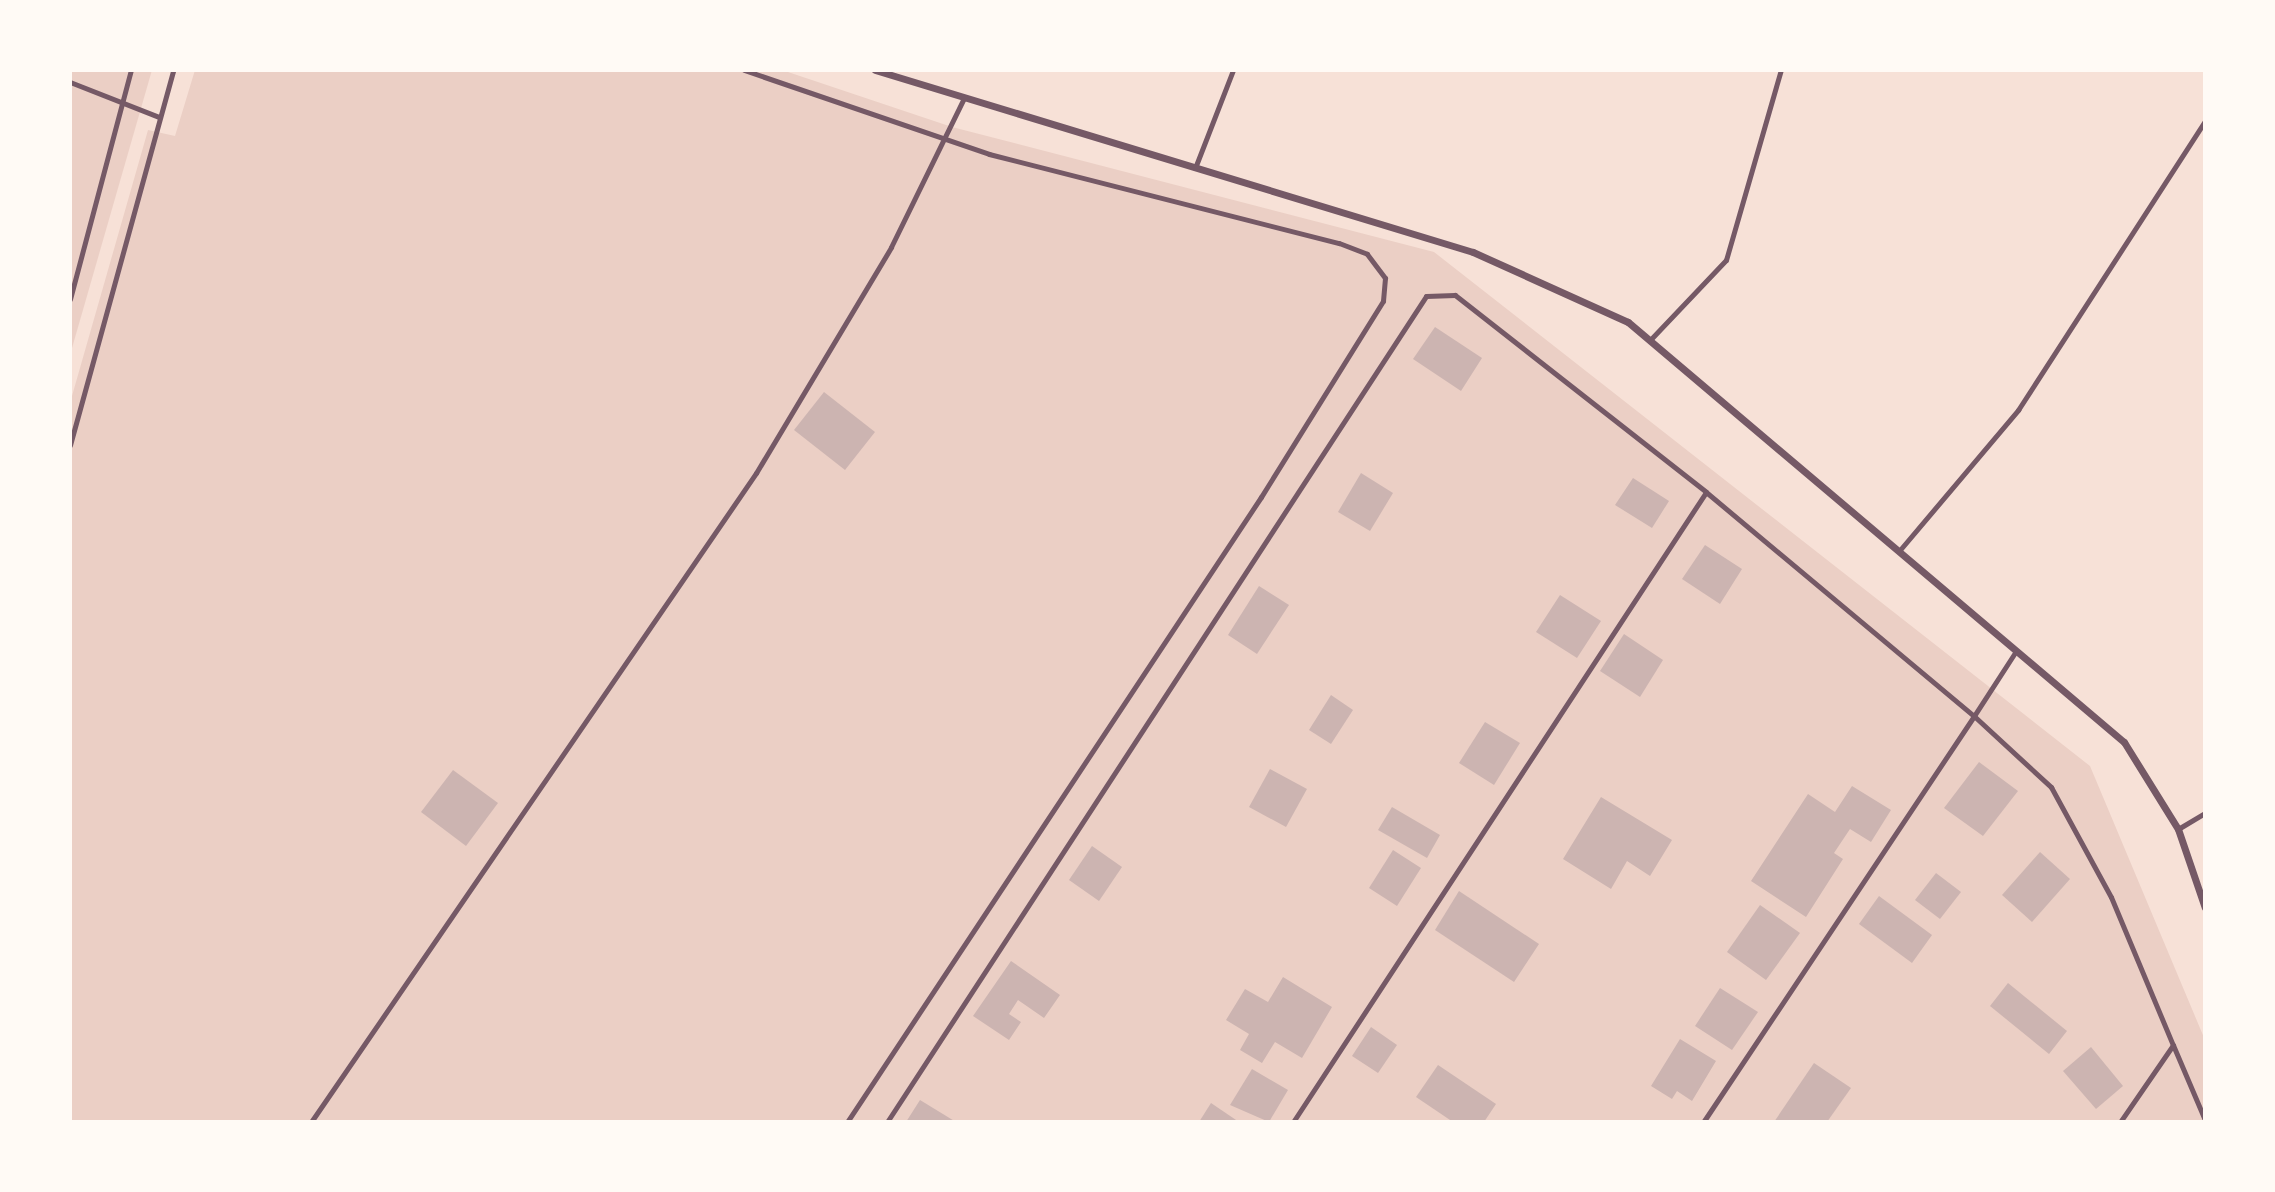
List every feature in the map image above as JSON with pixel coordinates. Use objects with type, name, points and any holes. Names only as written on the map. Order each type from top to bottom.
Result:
[{"type":"street","points":[[875,70],[1194,170],[1473,252],[1628,322],[2124,742],[2178,829],[2205,908]]},
{"type":"lane","points":[[70,299],[131,70]]},
{"type":"lane","points":[[70,445],[173,70]]},
{"type":"lane","points":[[744,70],[946,141],[1358,250],[1379,266],[1383,301],[1133,695],[847,1122]]},
{"type":"lane","points":[[1194,170],[1233,70]]},
{"type":"lane","points":[[1650,340],[1726,260],[1781,70]]},
{"type":"lane","points":[[70,82],[159,117]]},
{"type":"lane","points":[[311,1122],[756,473],[891,247],[946,141],[964,98]]},
{"type":"lane","points":[[1899,551],[2018,410],[2205,121]]},
{"type":"lane","points":[[887,1122],[1426,296],[1455,295],[1706,492],[1974,716],[2051,788],[2111,897],[2205,1120]]},
{"type":"lane","points":[[1293,1122],[1706,492]]},
{"type":"lane","points":[[1703,1122],[2016,651]]},
{"type":"lane","points":[[2178,829],[2205,813]]},
{"type":"lane","points":[[2120,1122],[2173,1045]]},
{"type":"shaded area","points":[[70,70],[152,70],[70,355]]},
{"type":"shaded area","points":[[195,70],[782,70],[952,127],[1434,252],[2090,766],[2205,1040],[2205,1122],[70,1122],[70,403],[148,130],[175,136]]},
{"type":"building","points":[[1435,327],[1482,358],[1461,391],[1413,359]]},
{"type":"building","points":[[824,392],[875,432],[845,470],[794,430]]},
{"type":"building","points":[[1361,473],[1393,493],[1370,531],[1338,512]]},
{"type":"building","points":[[1633,478],[1669,501],[1652,528],[1615,505]]},
{"type":"building","points":[[1705,545],[1742,569],[1720,604],[1682,579]]},
{"type":"building","points":[[1259,586],[1289,605],[1257,654],[1228,635]]},
{"type":"building","points":[[1560,595],[1601,621],[1577,658],[1536,632]]},
{"type":"building","points":[[1624,634],[1663,660],[1640,697],[1600,671]]},
{"type":"building","points":[[1331,695],[1353,710],[1331,744],[1309,730]]},
{"type":"building","points":[[1485,722],[1520,743],[1494,785],[1459,763]]},
{"type":"building","points":[[1979,762],[2018,791],[1983,836],[1944,808]]},
{"type":"building","points":[[1270,769],[1307,789],[1286,827],[1249,807]]},
{"type":"building","points":[[453,770],[498,803],[466,846],[421,812]]},
{"type":"building","points":[[1852,786],[1891,810],[1871,842],[1850,829],[1834,853],[1843,859],[1806,917],[1751,881],[1808,794],[1835,812]]},
{"type":"building","points":[[1601,797],[1672,840],[1650,876],[1627,861],[1611,889],[1563,859]]},
{"type":"building","points":[[1392,807],[1440,835],[1427,858],[1378,830]]},
{"type":"building","points":[[1092,846],[1122,867],[1099,901],[1069,880]]},
{"type":"building","points":[[1393,850],[1421,868],[1397,906],[1369,888]]},
{"type":"building","points":[[2040,852],[2070,879],[2032,922],[2002,895]]},
{"type":"building","points":[[1936,873],[1961,892],[1940,919],[1915,900]]},
{"type":"building","points":[[1459,891],[1539,944],[1514,982],[1435,930]]},
{"type":"building","points":[[1879,896],[1932,935],[1912,963],[1859,924]]},
{"type":"building","points":[[1760,905],[1800,933],[1766,980],[1727,952]]},
{"type":"building","points":[[1011,961],[1060,995],[1044,1018],[1018,1000],[1009,1014],[1021,1022],[1009,1040],[973,1016]]},
{"type":"building","points":[[1283,977],[1332,1007],[1302,1058],[1275,1042],[1262,1063],[1240,1050],[1249,1034],[1226,1020],[1245,989],[1268,1002]]},
{"type":"building","points":[[2008,983],[2067,1031],[2049,1054],[1990,1006]]},
{"type":"building","points":[[1720,988],[1758,1012],[1732,1050],[1695,1026]]},
{"type":"building","points":[[1371,1027],[1397,1045],[1378,1073],[1352,1056]]},
{"type":"building","points":[[1680,1039],[1716,1061],[1692,1101],[1677,1091],[1672,1099],[1651,1086]]},
{"type":"building","points":[[2091,1047],[2123,1086],[2096,1109],[2063,1071]]},
{"type":"building","points":[[1814,1063],[1851,1088],[1827,1122],[1774,1122]]},
{"type":"building","points":[[1438,1065],[1496,1104],[1484,1122],[1453,1122],[1416,1097]]},
{"type":"building","points":[[1252,1069],[1288,1090],[1269,1122],[1230,1105]]},
{"type":"building","points":[[920,1100],[956,1122],[906,1122]]},
{"type":"building","points":[[1211,1103],[1239,1122],[1199,1122]]}]
